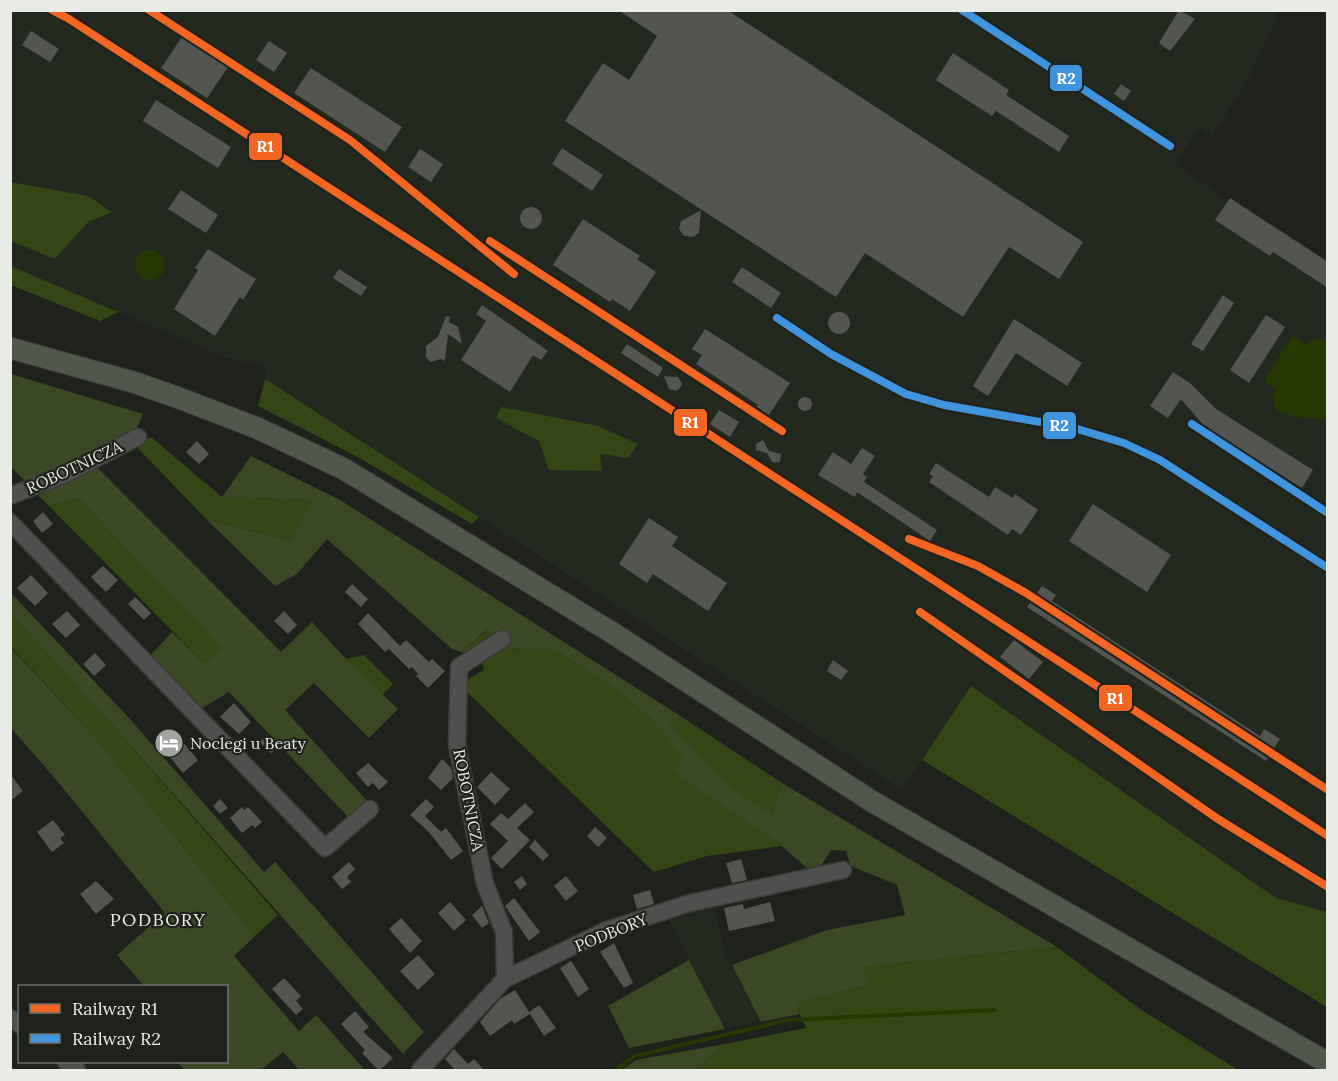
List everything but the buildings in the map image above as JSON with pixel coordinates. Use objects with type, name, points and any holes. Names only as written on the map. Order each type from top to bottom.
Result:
[{"type":"main road","points":[[10,348],[122,379],[179,398],[257,428],[344,469],[611,632],[873,802],[1328,1063]]},
{"type":"street","name":"ROBOTNICZA","points":[[10,496],[68,473],[138,437]]},
{"type":"street","points":[[10,522],[325,848],[370,809]]},
{"type":"street","name":"ROBOTNICZA","points":[[502,639],[459,667],[457,745],[485,884],[504,932],[505,980]]},
{"type":"street","name":"PODBORY","points":[[420,1071],[505,980],[607,930],[680,907],[843,870]]},
{"type":"shaded area","points":[[11,11],[1274,11],[1278,15],[1245,85],[1212,136],[1200,128],[1175,164],[1218,193],[1216,195],[1221,199],[1327,266],[1327,912],[1276,898],[971,686],[902,790],[265,379],[265,366],[224,357],[11,266]]},
{"type":"shaded area","points":[[10,182],[88,196],[112,212],[88,222],[55,259],[11,241]]},
{"type":"shaded area","points":[[150,250],[161,254],[165,265],[161,276],[150,280],[139,276],[135,265],[139,254]]},
{"type":"shaded area","points":[[10,266],[118,312],[100,321],[11,285]]},
{"type":"shaded area","points":[[1292,336],[1307,345],[1313,339],[1327,340],[1327,420],[1291,416],[1277,410],[1272,398],[1276,389],[1264,381]]},
{"type":"shaded area","points":[[11,374],[143,414],[136,431],[29,485],[11,467]]},
{"type":"shaded area","points":[[265,379],[479,517],[472,524],[356,456],[258,406]]},
{"type":"shaded area","points":[[501,407],[598,426],[638,444],[628,458],[600,454],[602,471],[549,470],[539,441],[496,418]]},
{"type":"shaded area","points":[[151,437],[222,497],[312,500],[292,541],[207,520],[135,445]]},
{"type":"shaded area","points":[[251,456],[340,500],[682,717],[669,725],[772,814],[782,783],[1057,947],[863,967],[870,985],[796,1002],[800,1014],[761,1022],[732,965],[827,930],[905,915],[897,885],[851,866],[846,851],[831,850],[822,864],[809,870],[782,846],[673,772],[655,723],[616,689],[555,650],[502,648],[488,629],[461,652],[452,649],[327,539],[297,574],[275,586],[207,520],[292,541],[311,500],[222,497]]},
{"type":"shaded area","points":[[94,464],[281,652],[312,622],[346,659],[398,709],[369,738],[314,683],[285,710],[371,805],[352,821],[229,692],[199,710],[150,656],[172,632],[204,663],[223,648],[130,554],[79,498],[49,506],[33,490]]},
{"type":"shaded area","points":[[79,498],[130,554],[224,648],[204,663],[49,506]]},
{"type":"shaded area","points":[[11,593],[129,718],[264,872],[275,862],[424,1032],[403,1054],[116,729],[11,614]]},
{"type":"shaded area","points":[[11,614],[116,729],[278,915],[255,936],[99,742],[11,647]]},
{"type":"shaded area","points":[[489,629],[502,648],[555,650],[616,689],[655,723],[685,759],[673,772],[782,846],[707,856],[654,872],[467,692],[465,681],[484,670],[482,661],[461,652]]},
{"type":"shaded area","points":[[10,647],[99,742],[255,936],[234,956],[299,1031],[316,1015],[365,1070],[299,1070],[283,1052],[261,1070],[185,1070],[178,1063],[228,1063],[228,985],[143,985],[117,955],[165,913],[11,728]]},
{"type":"shaded area","points":[[364,655],[393,684],[382,695],[346,659]]},
{"type":"shaded area","points":[[971,686],[1276,898],[1327,912],[1327,1007],[922,760]]},
{"type":"shaded area","points":[[682,717],[782,783],[772,814],[740,796],[668,725]]},
{"type":"shaded area","points":[[714,905],[726,954],[761,1022],[725,1029],[667,916]]},
{"type":"shaded area","points":[[1057,947],[1140,1009],[1238,1070],[695,1070],[725,1044],[806,1028],[795,1002],[870,985],[862,967]]},
{"type":"shaded area","points":[[689,960],[725,1029],[629,1048],[608,1006]]},
{"type":"shaded area","points":[[725,1044],[695,1070],[622,1070],[636,1060]]},
{"type":"waterway","points":[[616,1070],[635,1056],[788,1020],[995,1010]]},
{"type":"rail line","name":"R1","points":[[52,10],[1328,836]]},
{"type":"rail line","name":"R1","points":[[149,10],[350,140],[514,274]]},
{"type":"rail line","name":"R2","points":[[962,10],[1170,146]]},
{"type":"rail line","name":"R1","points":[[490,241],[782,431]]},
{"type":"rail line","name":"R2","points":[[777,318],[831,354],[906,394],[944,405],[1074,428],[1124,443],[1160,460],[1328,568]]},
{"type":"rail line","name":"R2","points":[[1192,424],[1328,513]]},
{"type":"rail line","name":"R1","points":[[909,539],[978,566],[1026,593],[1328,790]]},
{"type":"rail line","name":"R1","points":[[920,612],[1218,819],[1328,887]]},
{"type":"place","name":"Noclegi u Beaty","points":[[169,743]]},
{"type":"district","name":"PODBORY","points":[[158,920]]}]
